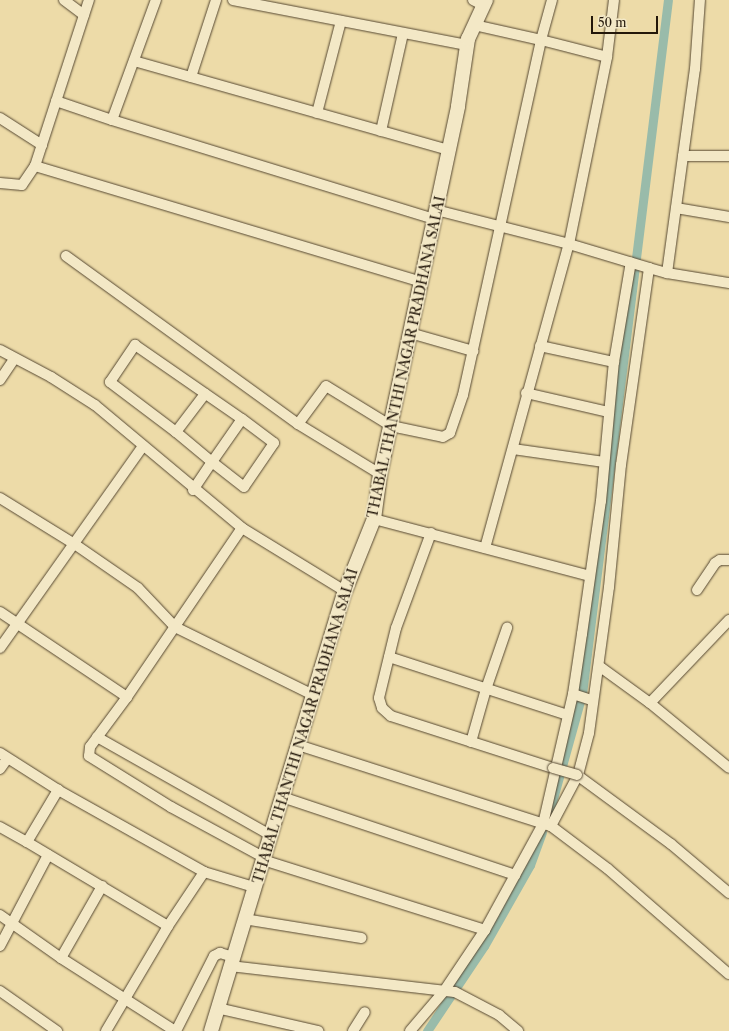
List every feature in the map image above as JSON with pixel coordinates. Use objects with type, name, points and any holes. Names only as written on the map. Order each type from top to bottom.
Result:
[{"type":"main road","name":"THABAL THANTHI NAGAR PRADHANA SALAI","points":[[210,1031],[345,591],[374,518],[380,474],[448,150],[467,45],[481,2]]},
{"type":"street","points":[[64,0],[84,15]]},
{"type":"street","points":[[0,183],[22,186],[35,166],[89,0]]},
{"type":"street","points":[[112,120],[156,0]]},
{"type":"street","points":[[191,77],[216,0]]},
{"type":"street","points":[[233,0],[282,5],[341,21],[467,45]]},
{"type":"street","points":[[298,424],[326,386],[390,426],[443,437],[450,433],[463,395],[541,40],[552,0]]},
{"type":"street","points":[[485,548],[513,448],[526,393],[569,244],[607,57],[614,0]]},
{"type":"street","points":[[667,273],[695,69],[700,0]]},
{"type":"street","points":[[317,113],[341,21]]},
{"type":"street","points":[[474,25],[607,57]]},
{"type":"street","points":[[381,131],[403,33]]},
{"type":"street","points":[[134,61],[448,150]]},
{"type":"street","points":[[56,101],[112,120],[435,214],[501,227],[569,244],[667,273],[729,283]]},
{"type":"street","points":[[0,118],[42,145]]},
{"type":"street","points":[[683,156],[728,155]]},
{"type":"street","points":[[35,166],[421,282]]},
{"type":"street","points":[[676,208],[729,217]]},
{"type":"street","points":[[66,256],[298,424],[380,474]]},
{"type":"street","points":[[547,825],[567,715],[575,695],[604,462],[614,362],[639,265]]},
{"type":"street","points":[[410,1031],[448,991],[485,930],[515,875],[577,775],[589,733],[599,666],[621,465],[639,265]]},
{"type":"street","points":[[410,333],[473,350]]},
{"type":"street","points":[[135,345],[205,394],[274,443],[244,487],[176,432],[110,382],[135,345]]},
{"type":"street","points":[[540,346],[614,362]]},
{"type":"street","points":[[0,350],[14,359],[51,377],[95,405],[193,490],[242,528],[345,591]]},
{"type":"street","points":[[0,380],[14,359]]},
{"type":"street","points":[[526,393],[608,412]]},
{"type":"street","points":[[176,432],[205,394]]},
{"type":"street","points":[[193,490],[242,419]]},
{"type":"street","points":[[0,648],[72,543],[143,446]]},
{"type":"street","points":[[513,448],[604,462]]},
{"type":"street","points":[[0,498],[72,543],[138,588],[176,627],[313,695]]},
{"type":"street","points":[[374,518],[590,576]]},
{"type":"street","points":[[242,528],[176,627],[97,737],[88,752],[92,758],[171,808],[263,858],[485,930]]},
{"type":"street","points":[[431,533],[396,628],[379,698],[382,708],[391,716],[577,775],[671,844],[729,893]]},
{"type":"street","points":[[697,590],[715,563],[720,560],[729,560]]},
{"type":"street","points":[[0,612],[126,696]]},
{"type":"street","points":[[650,703],[729,620]]},
{"type":"street","points":[[471,742],[486,689],[507,628]]},
{"type":"street","points":[[389,657],[567,715]]},
{"type":"street","points":[[599,666],[650,703],[729,768]]},
{"type":"street","points":[[575,695],[588,699]]},
{"type":"street","points":[[97,737],[270,834]]},
{"type":"street","points":[[298,745],[547,825],[608,870],[729,974]]},
{"type":"street","points":[[0,769],[3,756],[58,790],[204,872],[254,887]]},
{"type":"street","points":[[27,842],[58,790]]},
{"type":"street","points":[[282,797],[515,875]]},
{"type":"street","points":[[0,827],[168,926]]},
{"type":"street","points":[[0,946],[48,854]]},
{"type":"street","points":[[106,1031],[168,926],[204,872]]},
{"type":"street","points":[[60,958],[102,886]]},
{"type":"street","points":[[0,915],[60,958],[175,1031],[214,956],[220,954],[231,961],[448,991],[500,1015],[518,1031]]},
{"type":"street","points":[[244,919],[361,938]]},
{"type":"street","points":[[0,991],[57,1031]]},
{"type":"street","points":[[217,1008],[318,1031]]},
{"type":"street","points":[[353,1031],[365,1012]]},
{"type":"waterway","points":[[549,813],[582,694],[668,0]]},
{"type":"waterway","points":[[427,1031],[484,946],[530,865],[542,832]]}]
